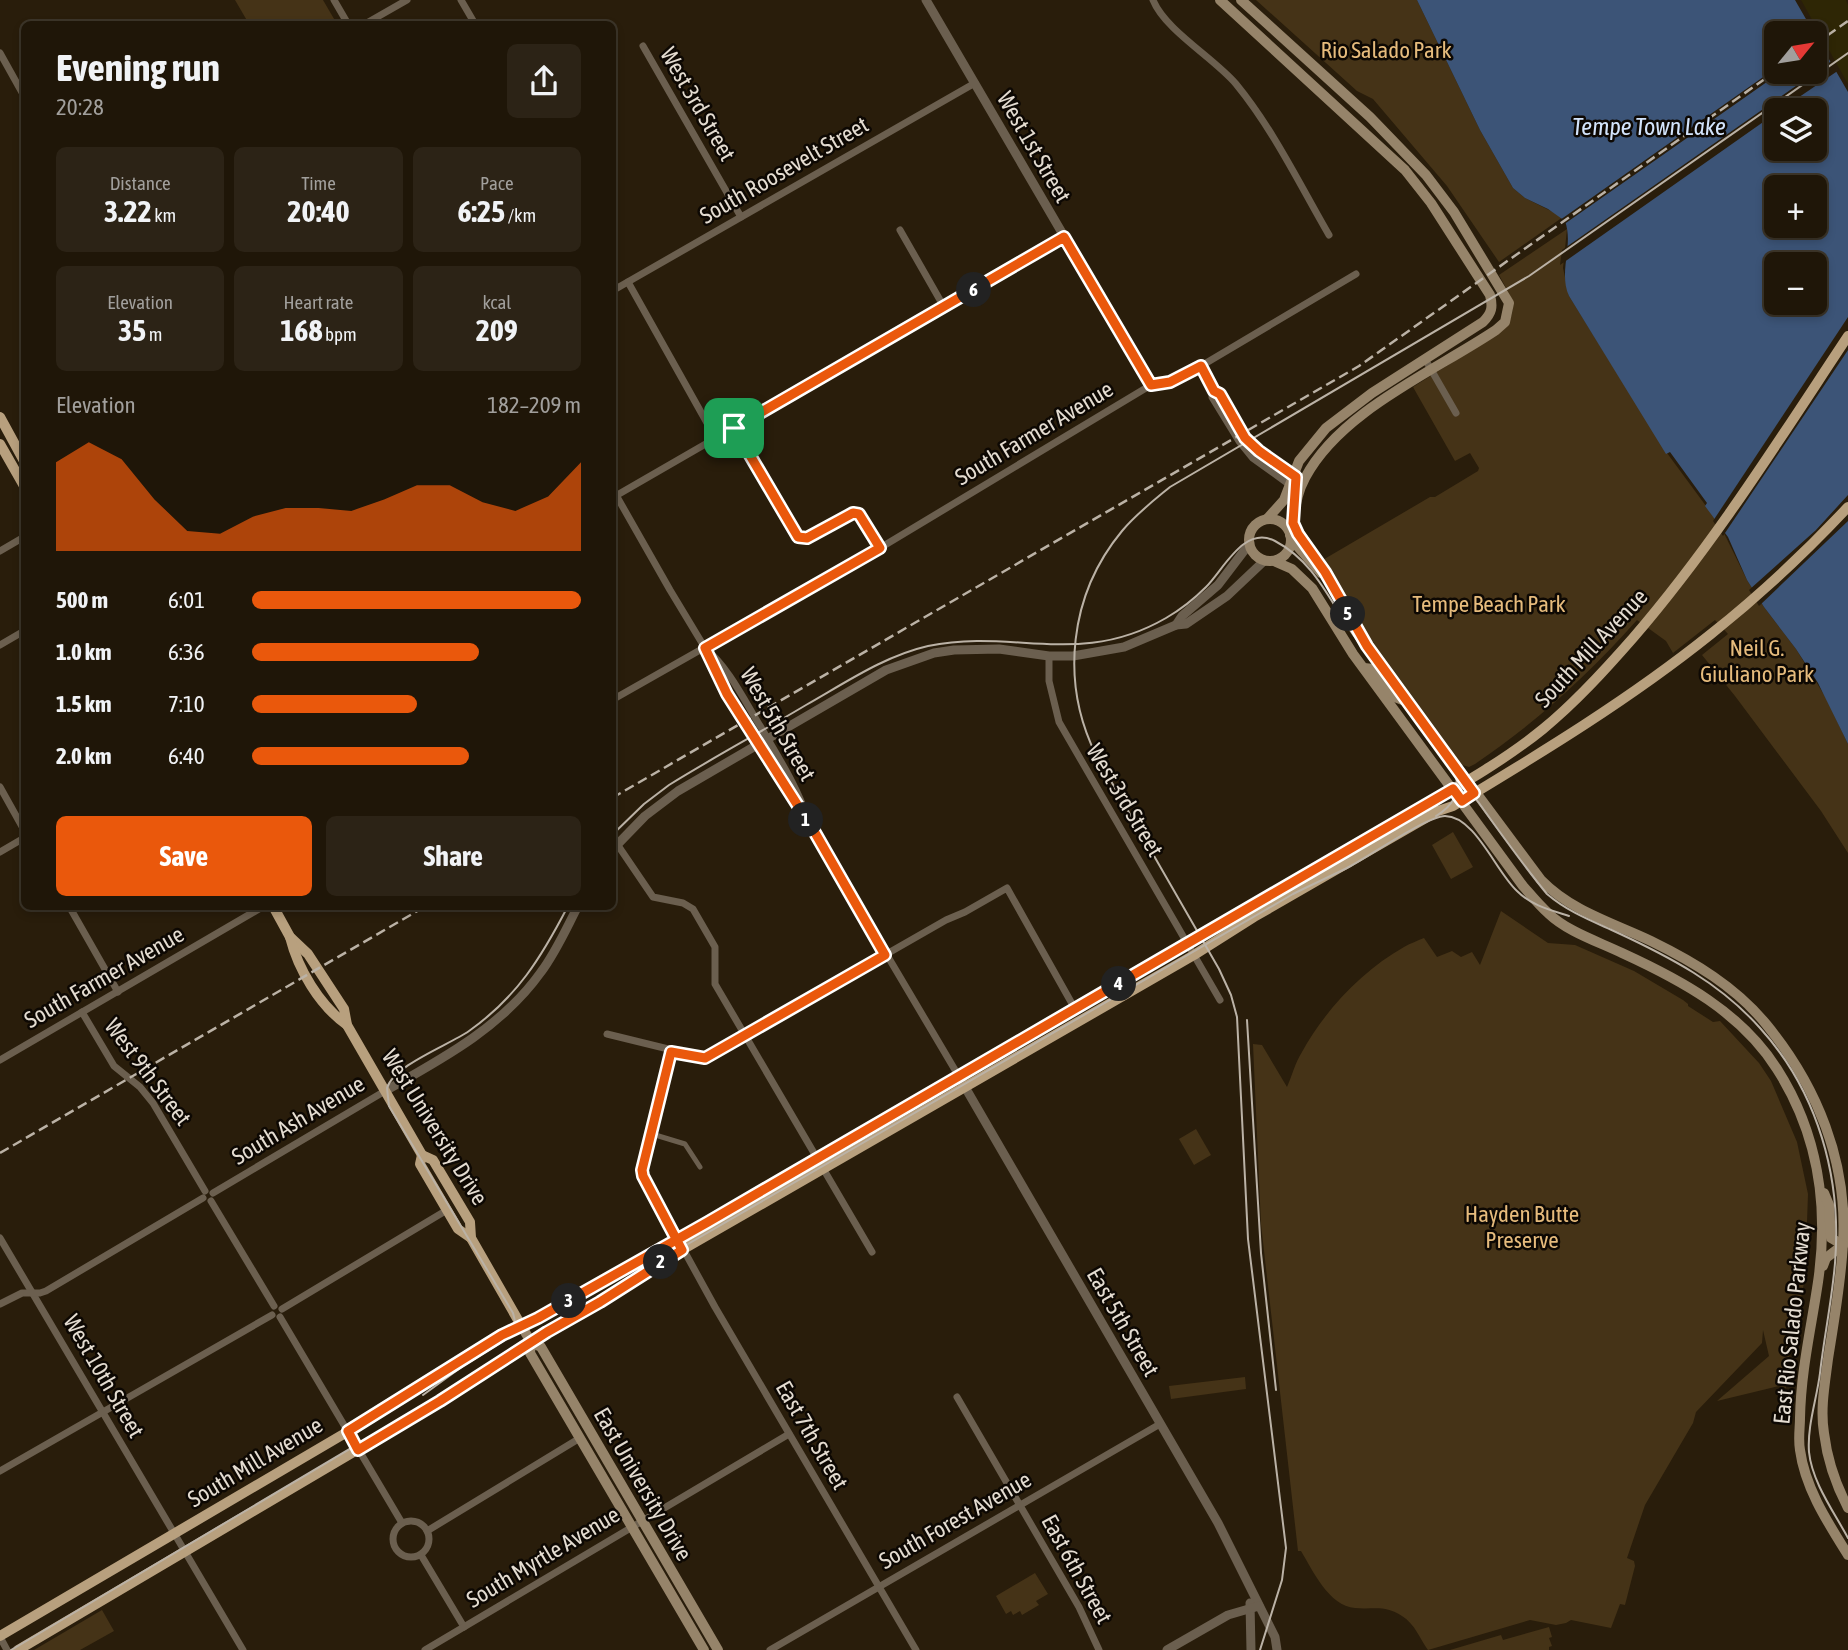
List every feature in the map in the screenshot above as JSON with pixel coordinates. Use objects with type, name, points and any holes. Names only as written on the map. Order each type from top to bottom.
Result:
[{"type":"main road","points":[[1220,0],[1405,170],[1432,203],[1490,295],[1493,306],[1487,318],[1339,416],[1308,448],[1281,505],[1268,519]]},
{"type":"main road","points":[[1241,0],[1365,111],[1412,159],[1446,202],[1502,289],[1509,306],[1502,325],[1368,410],[1339,435],[1303,480],[1288,550],[1276,562]]},
{"type":"main road","name":"South Mill Avenue","points":[[820,1163],[965,1087],[1057,1034],[1453,789],[1542,730],[1586,690],[1643,626],[1723,525],[1848,336]]},
{"type":"main road","points":[[0,417],[21,456]]},
{"type":"main road","points":[[0,444],[21,481]]},
{"type":"main road","name":"South Mill Avenue","points":[[0,1637],[348,1431],[471,1354],[680,1245],[820,1163],[958,1075],[1075,1009],[1191,950],[1438,811],[1462,801],[1562,739],[1709,636],[1772,583],[1848,508]]},
{"type":"main road","points":[[1332,587],[1282,522],[1268,519],[1260,521],[1252,529],[1250,543],[1255,554],[1264,561],[1276,562],[1292,569],[1306,581],[1364,668],[1373,669],[1395,697],[1408,702]]},
{"type":"main road","points":[[1293,523],[1325,572],[1363,640],[1408,702]]},
{"type":"main road","name":"East Rio Salado Parkway","points":[[1364,668],[1523,886],[1547,913],[1574,931],[1638,960],[1700,993],[1732,1018],[1777,1068],[1808,1130],[1820,1179],[1822,1227],[1818,1282],[1800,1394],[1799,1448],[1817,1502],[1848,1555]]},
{"type":"main road","name":"East Rio Salado Parkway","points":[[1408,702],[1474,793],[1549,888],[1573,905],[1694,963],[1736,995],[1764,1021],[1799,1068],[1827,1128],[1837,1162],[1842,1194],[1843,1245],[1824,1391],[1823,1432],[1837,1485],[1848,1508]]},
{"type":"main road","name":"West University Drive","points":[[275,910],[290,937],[295,958],[306,976],[333,1015],[347,1025],[422,1155],[433,1160],[470,1222],[471,1238],[522,1326]]},
{"type":"main road","points":[[1057,1034],[1060,1025],[1075,1016],[1075,1009]]},
{"type":"main road","points":[[422,1155],[420,1164],[458,1229],[471,1238]]},
{"type":"main road","points":[[1820,1179],[1829,1205],[1830,1234],[1833,1241],[1843,1245]]},
{"type":"main road","name":"South Mill Avenue","points":[[18,1650],[440,1401],[531,1342],[600,1302],[680,1245]]},
{"type":"main road","points":[[1818,1282],[1826,1258],[1843,1245]]},
{"type":"main road","name":"East University Drive","points":[[522,1326],[531,1342],[541,1347],[718,1650]]},
{"type":"main road","name":"East University Drive","points":[[531,1342],[530,1353],[704,1650]]},
{"type":"street","points":[[334,0],[346,21]]},
{"type":"street","points":[[370,21],[407,0]]},
{"type":"street","points":[[461,0],[473,21]]},
{"type":"street","name":"West 1st Street","points":[[926,0],[1151,385]]},
{"type":"street","points":[[1153,0],[1162,15],[1226,74],[1249,101],[1329,235]]},
{"type":"street","name":"West 3rd Street","points":[[643,46],[741,217]]},
{"type":"street","points":[[0,53],[21,91]]},
{"type":"street","name":"South Roosevelt Street","points":[[616,289],[975,83]]},
{"type":"street","points":[[900,230],[944,307]]},
{"type":"street","points":[[616,490],[716,439],[1064,237]]},
{"type":"street","name":"South Farmer Avenue","points":[[616,698],[880,548],[1151,385],[1170,382],[1201,366],[1356,274]]},
{"type":"street","points":[[628,282],[716,439]]},
{"type":"street","points":[[1425,359],[1456,413]]},
{"type":"street","points":[[1201,366],[1214,391],[1213,397],[1253,457],[1298,482],[1294,498],[1296,503]]},
{"type":"street","points":[[734,428],[798,537],[807,538],[853,513],[859,514],[880,548]]},
{"type":"street","name":"West 5th Street","points":[[616,494],[657,564],[674,587],[725,691],[810,825],[958,1075]]},
{"type":"street","points":[[0,551],[21,539]]},
{"type":"street","points":[[1175,625],[1218,586],[1250,543]]},
{"type":"street","points":[[616,846],[659,804],[869,679],[934,653],[999,649],[1049,656],[1079,656],[1116,649],[1175,625],[1186,624],[1227,596],[1264,561]]},
{"type":"street","points":[[0,645],[21,633]]},
{"type":"street","name":"West 5th Street","points":[[705,648],[715,657],[746,702],[795,789],[810,825]]},
{"type":"street","name":"West 3rd Street","points":[[1049,656],[1049,681],[1059,722],[1220,1000]]},
{"type":"street","points":[[0,787],[21,825]]},
{"type":"street","points":[[0,852],[21,840]]},
{"type":"street","points":[[616,848],[653,897],[682,903],[693,909],[715,947],[715,984],[872,1252]]},
{"type":"street","points":[[607,1034],[671,1052],[705,1058],[1007,888],[1075,1009]]},
{"type":"street","name":"West 9th Street","points":[[71,910],[118,992]]},
{"type":"street","name":"South Farmer Avenue","points":[[0,1060],[257,910]]},
{"type":"street","name":"South Ash Avenue","points":[[0,1304],[22,1293],[46,1291],[475,1038],[508,1010],[542,971],[576,910]]},
{"type":"street","name":"West 9th Street","points":[[82,1013],[114,1066],[139,1086],[153,1103],[402,1523]]},
{"type":"street","name":"East 7th Street","points":[[671,1052],[642,1170],[643,1176],[680,1245],[916,1650]]},
{"type":"street","name":"East 5th Street","points":[[958,1075],[1232,1548],[1250,1589],[1254,1607]]},
{"type":"street","points":[[652,1134],[685,1144],[700,1167]]},
{"type":"street","points":[[0,1471],[277,1312],[447,1210]]},
{"type":"street","name":"West 10th Street","points":[[0,1238],[243,1650]]},
{"type":"street","name":"East 6th Street","points":[[957,1397],[1079,1607],[1099,1650]]},
{"type":"street","name":"South Forest Avenue","points":[[770,1650],[1160,1424]]},
{"type":"street","name":"South Myrtle Avenue","points":[[425,1650],[789,1434]]},
{"type":"street","points":[[427,1531],[580,1438]]},
{"type":"street","points":[[419,1522],[427,1531],[429,1541],[421,1555],[404,1556],[396,1549],[393,1538],[397,1527],[402,1523],[419,1522]]},
{"type":"street","points":[[421,1555],[464,1627]]},
{"type":"street","points":[[1167,1650],[1228,1615],[1254,1607]]},
{"type":"street","points":[[1251,1650],[1254,1607]]},
{"type":"street","points":[[1254,1607],[1275,1637],[1278,1650]]},
{"type":"street","points":[[0,1637],[7,1650]]},
{"type":"green space","points":[[235,0],[323,0],[335,21],[247,21]]},
{"type":"green space","name":"Rio Salado Park","points":[[1256,0],[1417,0],[1480,130],[1513,188],[1525,198],[1563,217],[1499,262],[1447,186],[1373,99],[1357,91]]},
{"type":"green space","name":"Tempe Beach Park","points":[[1567,229],[1563,268],[1569,296],[1667,453],[1720,525],[1747,580],[1796,649],[1826,698],[1848,744],[1848,853],[1821,811],[1702,655],[1728,634],[1715,620],[1673,653],[1666,641],[1637,620],[1560,697],[1519,732],[1469,767],[1459,764],[1372,646],[1321,561],[1478,471],[1479,468],[1470,453],[1455,461],[1413,387],[1502,331],[1513,309],[1499,275]]},
{"type":"green space","points":[[1453,832],[1473,867],[1451,879],[1432,845]]},
{"type":"green space","name":"Hayden Butte Preserve","points":[[1501,911],[1548,943],[1575,945],[1634,971],[1683,1000],[1713,1022],[1720,1021],[1759,1063],[1771,1081],[1797,1142],[1808,1194],[1805,1278],[1787,1367],[1786,1388],[1779,1386],[1717,1401],[1769,1356],[1763,1330],[1762,1343],[1696,1412],[1693,1423],[1645,1505],[1627,1558],[1634,1561],[1635,1566],[1625,1605],[1620,1604],[1611,1628],[1571,1620],[1556,1625],[1530,1620],[1428,1650],[1407,1619],[1396,1612],[1355,1608],[1337,1601],[1323,1586],[1301,1551],[1298,1551],[1261,1224],[1253,1044],[1262,1045],[1287,1087],[1311,1036],[1346,992],[1374,967],[1404,947],[1424,938],[1437,957],[1452,951],[1461,957],[1472,952],[1480,965]]},
{"type":"green space","points":[[1196,1129],[1211,1155],[1194,1165],[1179,1139]]},
{"type":"green space","points":[[1245,1377],[1246,1389],[1171,1399],[1169,1386]]},
{"type":"green space","points":[[1035,1573],[1048,1594],[1036,1601],[1039,1605],[1022,1615],[1020,1611],[1013,1615],[1011,1611],[1006,1614],[996,1596]]},
{"type":"green space","points":[[102,1610],[114,1631],[80,1650],[34,1650]]},
{"type":"green space","points":[[1549,1627],[1552,1646],[1549,1650],[1450,1650],[1501,1635],[1503,1640]]},
{"type":"sand","points":[[1801,0],[1846,0],[1848,84],[1827,46],[1827,21],[1813,21]]},
{"type":"water","name":"Tempe Town Lake","points":[[1417,0],[1795,0],[1807,21],[1764,21],[1764,84],[1827,84],[1827,56],[1848,92],[1848,744],[1818,683],[1747,580],[1728,537],[1705,506],[1707,503],[1670,452],[1666,454],[1569,296],[1565,277],[1568,240],[1565,221],[1513,188],[1480,130]]},
{"type":"pier","points":[[1833,60],[1839,70],[1827,78],[1827,64]]},
{"type":"pier","points":[[1764,76],[1764,84],[1563,225],[1560,220]]},
{"type":"pier","points":[[1799,84],[1818,84],[1798,98],[1779,98]]},
{"type":"pier","points":[[1764,108],[1764,121],[1560,265],[1562,250]]},
{"type":"pier","points":[[1848,317],[1848,350],[1723,536],[1713,521]]},
{"type":"pier","points":[[1848,495],[1848,521],[1759,606],[1749,590],[1816,530]]},
{"type":"tram line","points":[[1260,1650],[1282,1580],[1286,1548],[1248,1239],[1237,1017],[1231,995],[1219,969],[1096,755],[1085,727],[1077,698],[1074,669],[1081,611],[1091,583],[1104,556],[1122,531],[1170,487],[1529,276],[1848,53]]},
{"type":"tram line","points":[[616,831],[669,785],[880,663],[928,646],[959,642],[1076,644],[1105,641],[1135,633],[1166,618],[1192,600],[1244,544],[1264,538],[1275,541],[1290,550],[1313,573],[1402,702],[1547,894],[1572,911],[1656,951],[1711,984],[1760,1028],[1797,1080],[1811,1108],[1830,1168],[1836,1231],[1834,1277],[1811,1422],[1809,1452],[1819,1486],[1848,1538]]},
{"type":"tram line","points":[[1436,816],[1447,808],[1454,798],[1457,787],[1455,773]]},
{"type":"tram line","points":[[11,1650],[513,1352],[681,1248],[1293,894],[1347,868],[1425,823],[1445,816],[1456,818],[1475,835],[1509,882],[1523,896],[1541,907],[1569,916]]},
{"type":"tram line","points":[[423,1395],[513,1335],[516,1325],[513,1313],[389,1106],[387,1088],[400,1071],[460,1037],[501,1004],[526,975],[566,910]]},
{"type":"tram line","points":[[1247,1020],[1261,1253],[1276,1390]]},
{"type":"railway","points":[[1827,36],[1848,21]]},
{"type":"railway","points":[[616,796],[1359,366],[1764,79]]},
{"type":"railway","points":[[0,1153],[419,910]]},
{"type":"route","points":[[734,428],[798,537],[807,538],[853,513],[859,514],[880,548],[705,648],[727,694],[788,794],[814,831],[885,955],[705,1058],[671,1052],[642,1170],[643,1176],[671,1228],[677,1240],[682,1250],[358,1450],[348,1431],[502,1335],[516,1330],[677,1240],[1453,789],[1462,801],[1474,793],[1367,646],[1325,572],[1298,534],[1293,523],[1298,482],[1296,477],[1245,438],[1201,366],[1170,382],[1151,385],[1064,237],[734,428]]},
{"type":"park label","name":"Neil G. Giuliano Park","points":[[1757,661]]}]
